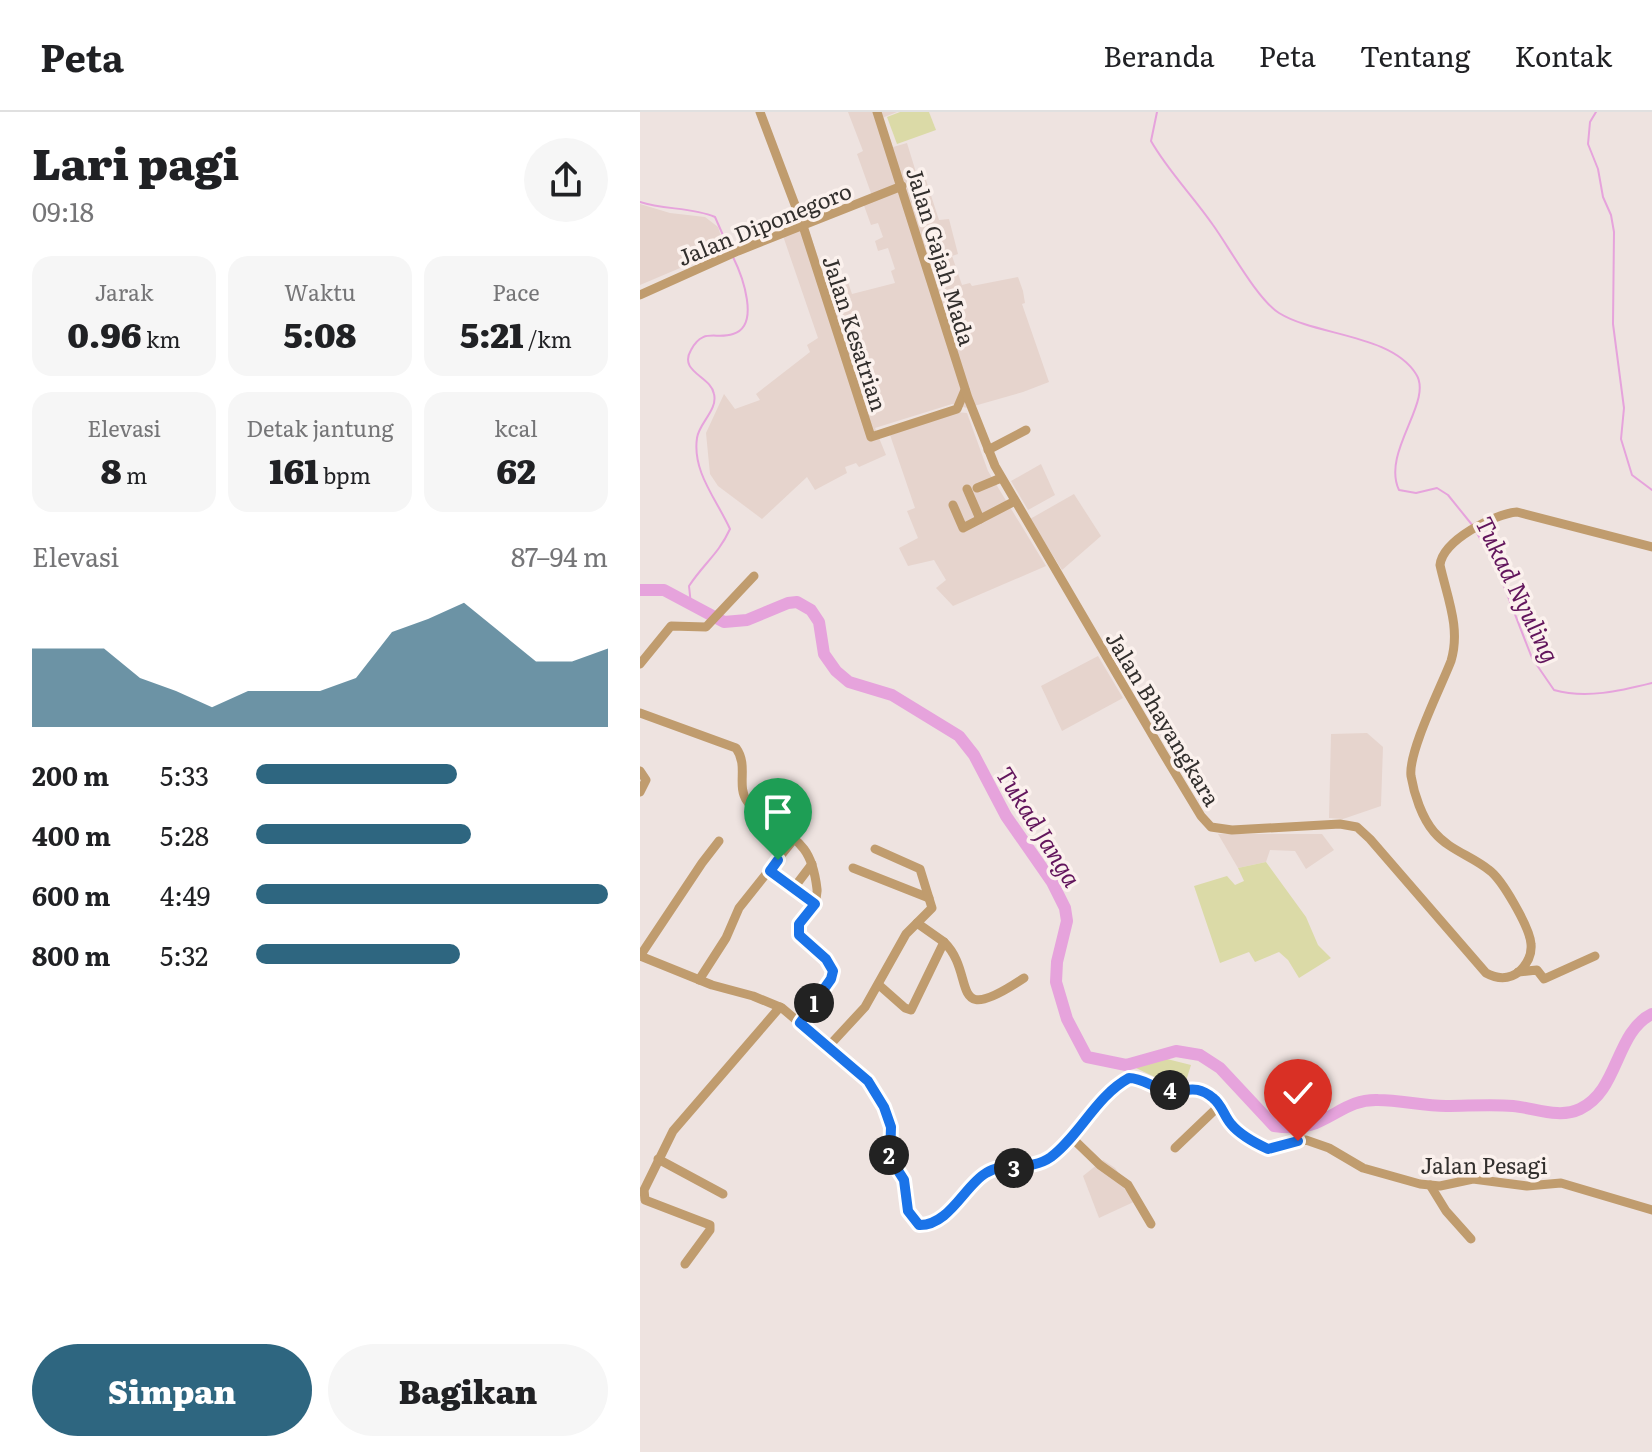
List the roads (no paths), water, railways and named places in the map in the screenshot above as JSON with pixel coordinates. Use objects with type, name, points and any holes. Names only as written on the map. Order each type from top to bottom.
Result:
[{"type":"street","points":[[760,112],[803,226]]},
{"type":"street","name":"Jalan Gajah Mada","points":[[877,112],[973,411]]},
{"type":"street","name":"Jalan Diponegoro","points":[[640,295],[721,258],[902,186]]},
{"type":"street","name":"Jalan Kesatrian","points":[[803,226],[871,437],[957,409]]},
{"type":"street","points":[[965,390],[957,409],[973,411]]},
{"type":"street","name":"Jalan Bhayangkara","points":[[973,411],[1001,478],[1209,826],[1232,830],[1340,824],[1357,827],[1486,973],[1500,978],[1518,972]]},
{"type":"street","points":[[988,450],[1026,430]]},
{"type":"street","points":[[980,519],[972,488],[1001,478]]},
{"type":"street","points":[[953,505],[963,528],[1015,501]]},
{"type":"street","points":[[1518,972],[1532,947],[1525,925],[1493,873],[1442,841],[1431,828],[1421,810],[1412,778],[1413,758],[1455,645],[1454,621],[1440,565],[1443,555],[1451,545],[1482,524],[1510,512],[1525,513],[1652,547]]},
{"type":"street","points":[[640,664],[671,626],[703,627],[754,576]]},
{"type":"street","points":[[640,713],[736,748],[743,761],[746,800],[808,851],[817,892],[815,904],[797,931],[826,959],[833,975],[800,1023]]},
{"type":"street","points":[[640,771],[646,780],[640,792]]},
{"type":"street","points":[[699,980],[726,938],[735,915],[794,839]]},
{"type":"street","points":[[640,956],[719,841]]},
{"type":"street","points":[[828,1047],[860,1014],[906,934],[931,910],[920,869],[875,849]]},
{"type":"street","points":[[793,889],[812,864]]},
{"type":"street","points":[[853,868],[929,898]]},
{"type":"street","points":[[770,871],[815,904]]},
{"type":"street","points":[[917,923],[944,942],[954,954],[963,984],[973,999],[995,996],[1024,978]]},
{"type":"street","points":[[879,985],[911,1010],[944,942]]},
{"type":"street","name":"Jalan Pesagi","points":[[640,956],[721,989],[753,996],[780,1007],[868,1081],[884,1107],[891,1127],[890,1158],[904,1180],[908,1211],[919,1225],[929,1224],[949,1210],[988,1171],[1039,1163],[1049,1158],[1096,1107],[1129,1078],[1167,1090],[1197,1089],[1220,1105],[1232,1126],[1268,1149],[1298,1141],[1313,1141],[1363,1168],[1430,1185],[1473,1179],[1527,1186],[1561,1183],[1652,1210]]},
{"type":"street","points":[[1518,972],[1537,970],[1544,979],[1595,956]]},
{"type":"street","points":[[685,1264],[710,1230],[710,1225],[645,1200],[643,1195],[673,1131],[780,1007]]},
{"type":"street","points":[[1175,1148],[1220,1105]]},
{"type":"street","points":[[1071,1137],[1100,1165],[1128,1185],[1151,1224]]},
{"type":"street","points":[[658,1159],[723,1194]]},
{"type":"street","points":[[1430,1185],[1446,1211],[1471,1239]]},
{"type":"waterway","name":"Tukad Nyuling","points":[[1157,112],[1151,141],[1271,306],[1294,321],[1389,351],[1416,374],[1420,385],[1418,398],[1397,460],[1395,475],[1399,490],[1416,493],[1437,488],[1448,495],[1473,526]]},
{"type":"waterway","points":[[1596,112],[1590,122],[1588,144],[1598,169],[1614,232],[1613,324],[1624,408],[1621,439],[1632,475],[1652,490]]},
{"type":"waterway","points":[[640,202],[715,217],[730,251]]},
{"type":"waterway","points":[[691,605],[689,586],[721,546],[730,529],[702,474],[696,450],[698,432],[713,406],[714,394],[712,388],[692,369],[688,357],[700,339],[733,334],[746,321],[747,299],[733,257]]},
{"type":"waterway","name":"Tukad Nyuling","points":[[1476,531],[1500,576],[1532,658],[1554,690],[1591,694],[1652,683]]},
{"type":"waterway","name":"Tukad Janga","points":[[640,590],[664,590],[724,622],[747,620],[797,602],[811,610],[819,622],[824,654],[849,682],[892,695],[959,736],[974,755],[1006,816],[1052,882],[1065,908],[1067,921],[1057,962],[1056,982],[1067,1019],[1087,1057],[1126,1065],[1176,1051],[1200,1055],[1220,1068],[1274,1126],[1279,1127],[1311,1125],[1353,1104],[1369,1100],[1437,1106],[1505,1105],[1564,1113],[1580,1109],[1593,1100],[1610,1076],[1631,1034],[1652,1014]]}]
